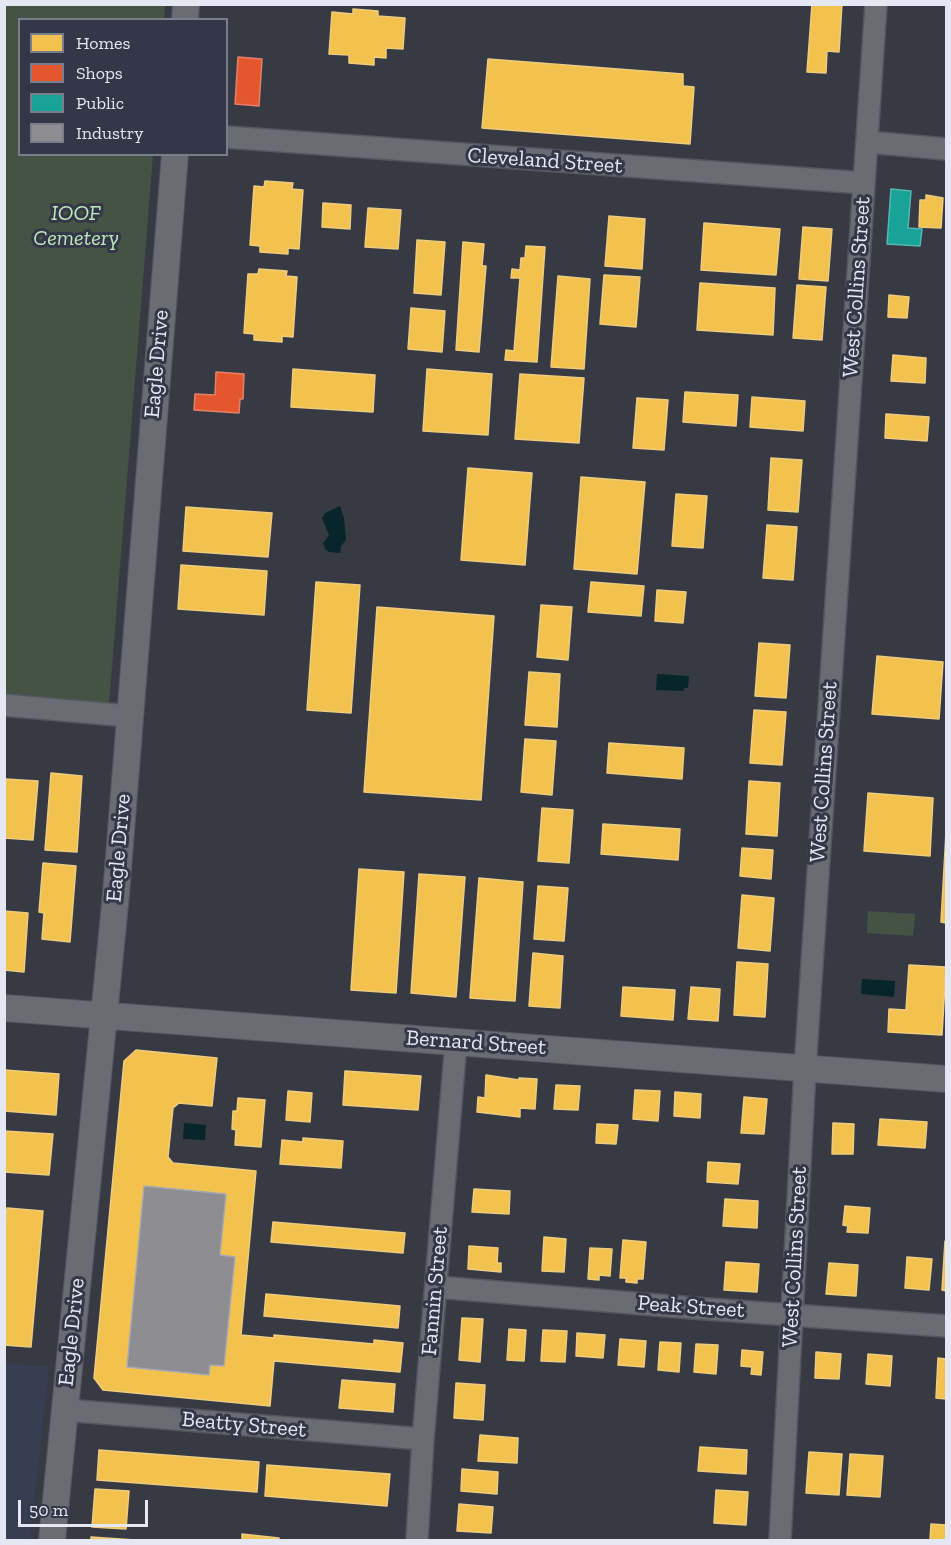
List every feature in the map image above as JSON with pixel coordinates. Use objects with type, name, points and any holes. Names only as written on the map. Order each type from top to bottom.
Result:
[{"type":"street","name":"West Collins Street","points":[[780,1540],[805,1069],[876,4]]},
{"type":"street","name":"Cleveland Street","points":[[228,137],[864,183]]},
{"type":"street","points":[[867,142],[946,149]]},
{"type":"street","name":"Eagle Drive","points":[[52,1540],[116,894],[175,156]]},
{"type":"street","points":[[4,705],[129,716]]},
{"type":"street","name":"Bernard Street","points":[[4,1008],[946,1079]]},
{"type":"street","name":"Fannin Street","points":[[417,1540],[423,1439],[456,1042]]},
{"type":"street","name":"Peak Street","points":[[436,1287],[946,1326]]},
{"type":"street","name":"Beatty Street","points":[[64,1410],[423,1439]]},
{"type":"shaded area","points":[[340,506],[344,518],[346,540],[341,546],[340,553],[329,552],[323,543],[329,535],[322,518],[325,513]]},
{"type":"shaded area","points":[[657,674],[689,676],[688,688],[684,688],[684,691],[656,690]]},
{"type":"shaded area","points":[[862,979],[895,981],[894,997],[861,994]]},
{"type":"shaded area","points":[[184,1123],[206,1125],[205,1140],[183,1139]]},
{"type":"shaded area","points":[[5,1363],[49,1367],[30,1540],[5,1540]]},
{"type":"green space","name":"IOOF Cemetery","points":[[4,5],[165,5],[164,18],[18,18],[18,156],[153,156],[109,704],[5,694]]},
{"type":"green space","points":[[868,911],[915,914],[913,936],[867,933]]},
{"type":"building: Homes","points":[[812,4],[842,4],[839,52],[827,51],[826,73],[807,72]]},
{"type":"building: Homes","points":[[353,9],[378,11],[378,16],[405,18],[403,49],[386,48],[386,58],[374,57],[374,65],[349,63],[349,55],[329,54],[332,12],[353,14]]},
{"type":"building: Homes","points":[[488,59],[683,74],[683,86],[694,87],[690,144],[482,128]]},
{"type":"building: Homes","points":[[265,181],[293,183],[292,189],[303,190],[299,249],[288,248],[288,254],[260,252],[260,246],[250,245],[254,186],[264,187]]},
{"type":"building: Homes","points":[[926,195],[943,198],[941,228],[919,227],[920,200],[926,200]]},
{"type":"building: Homes","points":[[323,203],[351,205],[350,229],[322,227]]},
{"type":"building: Homes","points":[[368,208],[401,210],[398,249],[365,247]]},
{"type":"building: Homes","points":[[609,216],[645,219],[642,269],[605,266]]},
{"type":"building: Homes","points":[[704,223],[780,229],[776,275],[701,270]]},
{"type":"building: Homes","points":[[803,227],[832,229],[828,281],[799,279]]},
{"type":"building: Homes","points":[[417,240],[445,242],[441,295],[414,293]]},
{"type":"building: Homes","points":[[463,242],[484,244],[482,266],[486,266],[479,352],[456,350]]},
{"type":"building: Homes","points":[[526,246],[545,247],[537,362],[505,360],[506,350],[514,351],[520,278],[511,278],[512,269],[520,270],[521,258],[525,258]]},
{"type":"building: Homes","points":[[259,269],[287,271],[286,276],[297,277],[293,337],[282,336],[282,342],[254,340],[254,334],[244,333],[248,274],[258,274]]},
{"type":"building: Homes","points":[[604,275],[640,277],[636,327],[600,324]]},
{"type":"building: Homes","points":[[558,276],[590,279],[584,369],[551,367]]},
{"type":"building: Homes","points":[[700,283],[775,288],[773,335],[697,330]]},
{"type":"building: Homes","points":[[797,285],[826,287],[822,340],[793,338]]},
{"type":"building: Homes","points":[[889,295],[909,297],[907,318],[888,317]]},
{"type":"building: Homes","points":[[411,308],[445,311],[442,352],[408,349]]},
{"type":"building: Homes","points":[[893,355],[926,358],[925,383],[891,381]]},
{"type":"building: Homes","points":[[293,369],[375,375],[373,412],[291,407]]},
{"type":"building: Homes","points":[[427,369],[492,374],[488,435],[423,431]]},
{"type":"building: Homes","points":[[520,374],[584,378],[579,443],[515,439]]},
{"type":"building: Homes","points":[[685,392],[738,395],[736,426],[683,422]]},
{"type":"building: Homes","points":[[752,397],[805,401],[803,431],[750,427]]},
{"type":"building: Homes","points":[[637,398],[668,400],[664,450],[633,448]]},
{"type":"building: Homes","points":[[886,414],[929,417],[927,441],[885,438]]},
{"type":"building: Homes","points":[[771,458],[802,460],[798,512],[768,510]]},
{"type":"building: Homes","points":[[468,468],[532,473],[525,565],[461,560]]},
{"type":"building: Homes","points":[[581,477],[645,482],[637,574],[574,569]]},
{"type":"building: Homes","points":[[676,494],[707,496],[703,548],[672,546]]},
{"type":"building: Homes","points":[[186,507],[272,513],[268,557],[183,551]]},
{"type":"building: Homes","points":[[767,525],[797,527],[793,580],[763,578]]},
{"type":"building: Homes","points":[[181,565],[267,571],[264,615],[178,609]]},
{"type":"building: Homes","points":[[316,582],[360,585],[351,713],[307,710]]},
{"type":"building: Homes","points":[[591,582],[644,586],[641,616],[588,612]]},
{"type":"building: Homes","points":[[657,590],[686,592],[683,623],[655,621]]},
{"type":"building: Homes","points":[[541,605],[572,607],[568,660],[537,657]]},
{"type":"building: Homes","points":[[377,607],[494,616],[481,800],[364,792]]},
{"type":"building: Homes","points":[[759,643],[790,645],[786,698],[755,696]]},
{"type":"building: Homes","points":[[877,656],[943,662],[939,719],[872,714]]},
{"type":"building: Homes","points":[[529,672],[560,674],[557,727],[525,725]]},
{"type":"building: Homes","points":[[754,710],[786,712],[782,765],[750,763]]},
{"type":"building: Homes","points":[[525,739],[556,741],[552,795],[521,792]]},
{"type":"building: Homes","points":[[609,743],[684,748],[682,779],[607,773]]},
{"type":"building: Homes","points":[[51,773],[82,776],[77,852],[45,850]]},
{"type":"building: Homes","points":[[5,779],[38,781],[33,840],[4,838]]},
{"type":"building: Homes","points":[[749,781],[780,783],[777,836],[746,834]]},
{"type":"building: Homes","points":[[868,793],[933,798],[930,856],[864,851]]},
{"type":"building: Homes","points":[[542,808],[573,810],[569,863],[538,861]]},
{"type":"building: Homes","points":[[603,824],[680,829],[678,860],[601,854]]},
{"type":"building: Homes","points":[[946,832],[946,923],[941,922]]},
{"type":"building: Homes","points":[[742,848],[773,850],[771,879],[740,876]]},
{"type":"building: Homes","points":[[43,863],[76,866],[70,942],[42,939],[44,913],[39,912]]},
{"type":"building: Homes","points":[[359,869],[404,872],[396,993],[351,990]]},
{"type":"building: Homes","points":[[419,874],[465,877],[456,997],[411,993]]},
{"type":"building: Homes","points":[[479,878],[523,882],[515,1001],[470,998]]},
{"type":"building: Homes","points":[[538,886],[568,888],[564,941],[534,939]]},
{"type":"building: Homes","points":[[742,895],[774,898],[770,951],[738,948]]},
{"type":"building: Homes","points":[[4,911],[28,913],[24,972],[4,970]]},
{"type":"building: Homes","points":[[533,953],[563,956],[560,1008],[529,1006]]},
{"type":"building: Homes","points":[[737,962],[768,964],[765,1017],[734,1015]]},
{"type":"building: Homes","points":[[909,965],[946,967],[942,1035],[888,1032],[889,1009],[906,1010]]},
{"type":"building: Homes","points":[[623,987],[675,990],[673,1020],[621,1016]]},
{"type":"building: Homes","points":[[691,987],[720,989],[718,1021],[688,1019]]},
{"type":"building: Homes","points":[[136,1050],[217,1058],[212,1106],[179,1103],[173,1108],[168,1157],[173,1163],[256,1171],[241,1335],[274,1338],[274,1335],[374,1344],[374,1340],[403,1343],[400,1372],[274,1361],[270,1406],[103,1390],[94,1378],[124,1061]],"holes":[[[144,1186],[226,1194],[220,1255],[235,1257],[224,1366],[210,1365],[209,1375],[127,1367]]]},
{"type":"building: Homes","points":[[4,1070],[59,1074],[56,1115],[4,1111]]},
{"type":"building: Homes","points":[[345,1071],[421,1076],[418,1110],[343,1105]]},
{"type":"building: Homes","points":[[486,1075],[519,1080],[519,1078],[537,1079],[535,1109],[520,1108],[520,1117],[477,1112],[478,1097],[485,1098]]},
{"type":"building: Homes","points":[[556,1085],[580,1086],[578,1110],[554,1109]]},
{"type":"building: Homes","points":[[635,1090],[660,1091],[658,1121],[633,1119]]},
{"type":"building: Homes","points":[[288,1091],[312,1093],[310,1122],[286,1120]]},
{"type":"building: Homes","points":[[675,1092],[701,1094],[700,1118],[674,1116]]},
{"type":"building: Homes","points":[[744,1097],[767,1099],[764,1134],[741,1133]]},
{"type":"building: Homes","points":[[238,1098],[265,1100],[261,1147],[235,1145],[236,1130],[232,1129],[233,1111],[237,1111]]},
{"type":"building: Homes","points":[[880,1119],[927,1122],[925,1148],[878,1145]]},
{"type":"building: Homes","points":[[833,1123],[854,1124],[853,1154],[832,1154]]},
{"type":"building: Homes","points":[[597,1124],[618,1125],[616,1144],[596,1143]]},
{"type":"building: Homes","points":[[4,1131],[53,1134],[49,1175],[4,1172]]},
{"type":"building: Homes","points":[[303,1138],[343,1141],[341,1168],[280,1164],[282,1140],[303,1142]]},
{"type":"building: Homes","points":[[708,1162],[740,1164],[738,1184],[707,1182]]},
{"type":"building: Homes","points":[[474,1189],[510,1191],[509,1214],[472,1212]]},
{"type":"building: Homes","points":[[725,1199],[758,1201],[757,1228],[723,1226]]},
{"type":"building: Homes","points":[[845,1206],[870,1208],[868,1233],[847,1232],[848,1226],[843,1225]]},
{"type":"building: Homes","points":[[7,1208],[43,1211],[31,1347],[4,1345],[4,1235]]},
{"type":"building: Homes","points":[[273,1222],[405,1233],[403,1253],[271,1242]]},
{"type":"building: Homes","points":[[544,1237],[566,1239],[564,1272],[542,1271]]},
{"type":"building: Homes","points":[[623,1240],[646,1242],[643,1279],[637,1279],[637,1283],[626,1282],[626,1278],[620,1278]]},
{"type":"building: Homes","points":[[946,1241],[946,1291],[942,1290]]},
{"type":"building: Homes","points":[[469,1246],[498,1248],[497,1263],[501,1263],[501,1272],[468,1269]]},
{"type":"building: Homes","points":[[590,1248],[612,1249],[610,1276],[599,1275],[599,1280],[588,1279]]},
{"type":"building: Homes","points":[[907,1257],[932,1259],[929,1290],[905,1288]]},
{"type":"building: Homes","points":[[726,1262],[759,1264],[757,1292],[724,1290]]},
{"type":"building: Homes","points":[[829,1263],[858,1265],[856,1296],[826,1294]]},
{"type":"building: Homes","points":[[266,1294],[400,1306],[398,1328],[264,1316]]},
{"type":"building: Homes","points":[[462,1318],[483,1319],[480,1362],[459,1360]]},
{"type":"building: Homes","points":[[509,1329],[526,1330],[524,1361],[507,1360]]},
{"type":"building: Homes","points":[[543,1330],[567,1331],[565,1362],[541,1361]]},
{"type":"building: Homes","points":[[577,1333],[605,1335],[603,1358],[576,1356]]},
{"type":"building: Homes","points":[[620,1339],[646,1341],[644,1367],[618,1365]]},
{"type":"building: Homes","points":[[660,1342],[681,1343],[679,1372],[658,1370]]},
{"type":"building: Homes","points":[[696,1344],[718,1345],[716,1374],[694,1372]]},
{"type":"building: Homes","points":[[742,1350],[763,1352],[761,1375],[751,1374],[752,1367],[741,1366]]},
{"type":"building: Homes","points":[[816,1352],[841,1354],[839,1379],[815,1378]]},
{"type":"building: Homes","points":[[868,1354],[892,1356],[890,1386],[866,1384]]},
{"type":"building: Homes","points":[[938,1358],[946,1359],[946,1399],[936,1398]]},
{"type":"building: Homes","points":[[342,1380],[395,1384],[393,1412],[339,1408]]},
{"type":"building: Homes","points":[[456,1383],[485,1385],[483,1420],[454,1418]]},
{"type":"building: Homes","points":[[480,1435],[518,1438],[517,1463],[478,1461]]},
{"type":"building: Homes","points":[[700,1447],[747,1450],[746,1474],[698,1471]]},
{"type":"building: Homes","points":[[99,1450],[259,1462],[257,1492],[97,1480]]},
{"type":"building: Homes","points":[[809,1452],[842,1454],[839,1495],[806,1493]]},
{"type":"building: Homes","points":[[850,1454],[883,1456],[880,1497],[847,1495]]},
{"type":"building: Homes","points":[[267,1465],[390,1474],[387,1506],[265,1496]]},
{"type":"building: Homes","points":[[462,1469],[498,1472],[497,1494],[461,1491]]},
{"type":"building: Homes","points":[[95,1489],[129,1491],[126,1529],[92,1527]]},
{"type":"building: Homes","points":[[716,1490],[748,1492],[746,1525],[714,1523]]},
{"type":"building: Homes","points":[[459,1504],[493,1507],[491,1533],[457,1531]]},
{"type":"building: Homes","points":[[931,1524],[946,1525],[946,1540],[930,1540]]},
{"type":"building: Homes","points":[[242,1534],[279,1538],[279,1540],[242,1540]]},
{"type":"building: Homes","points":[[91,1537],[135,1540],[91,1540]]},
{"type":"building: Shops","points":[[238,57],[262,59],[259,106],[235,104]]},
{"type":"building: Shops","points":[[216,372],[244,374],[243,399],[240,399],[239,413],[194,410],[195,394],[215,395]]},
{"type":"building: Public","points":[[891,189],[911,191],[908,228],[922,229],[920,246],[887,244]]},
{"type":"building: Industry","points":[[144,1186],[226,1194],[220,1255],[235,1257],[224,1366],[210,1365],[209,1375],[127,1367]]}]
